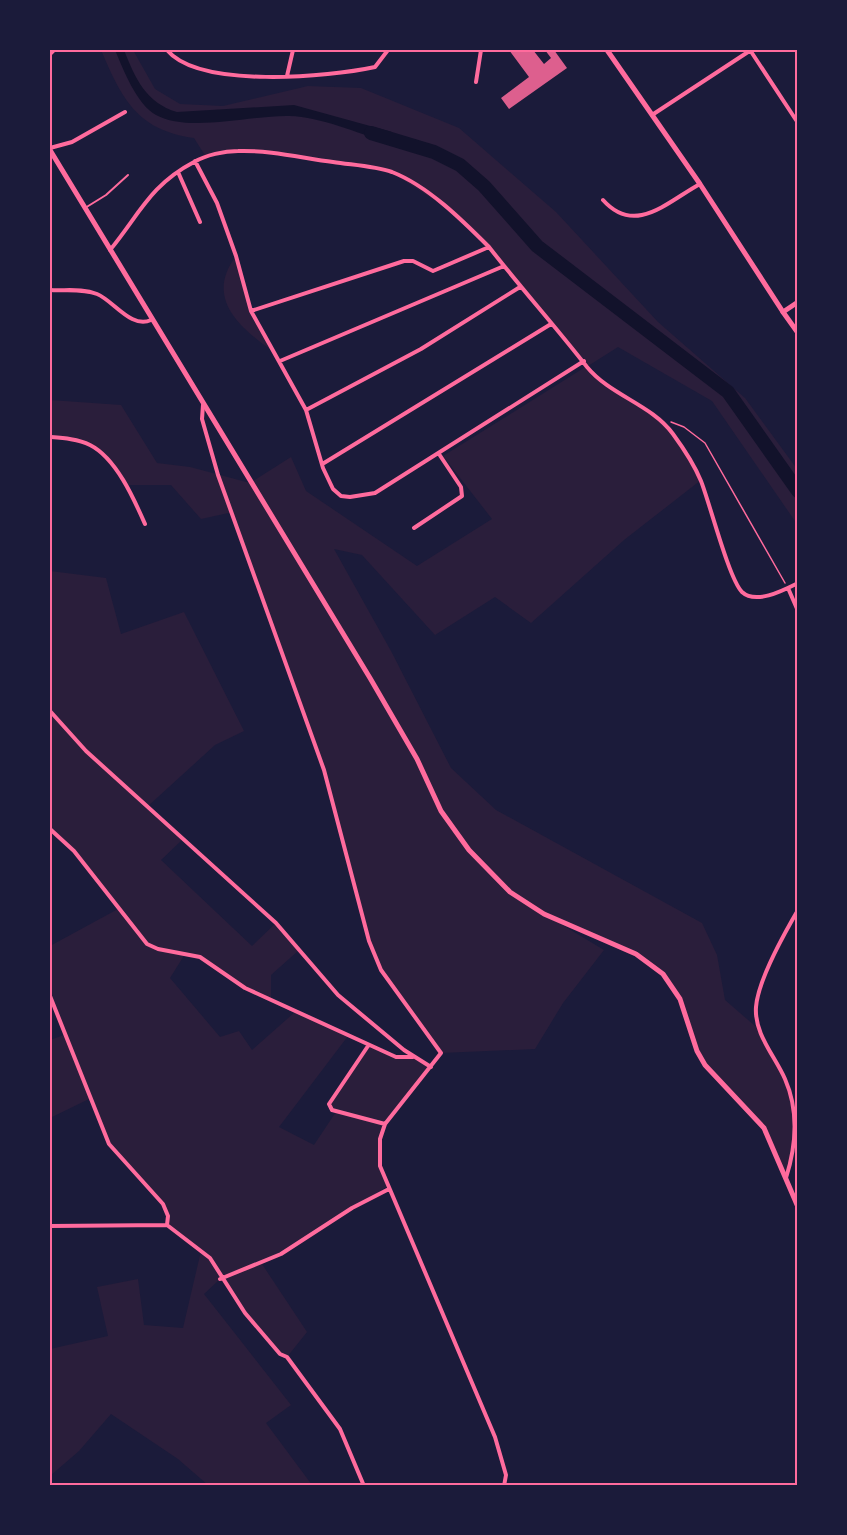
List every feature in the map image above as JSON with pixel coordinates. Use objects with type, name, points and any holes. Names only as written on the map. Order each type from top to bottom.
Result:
[{"type":"street","points":[[50,54],[54,50]]},
{"type":"street","points":[[167,50],[177,59],[212,72],[259,79],[325,74],[377,66],[388,50]]},
{"type":"street","points":[[287,76],[293,50]]},
{"type":"street","points":[[476,82],[481,50]]},
{"type":"street","points":[[607,50],[700,184],[798,333]]},
{"type":"street","points":[[652,115],[751,50],[798,123]]},
{"type":"street","points":[[125,112],[72,142],[50,149],[151,320],[370,678],[417,759],[441,811],[456,833],[521,900],[544,914],[636,954],[663,974],[680,999],[697,1051],[705,1065],[756,1117],[773,1145],[798,1207]]},
{"type":"street","points":[[110,251],[148,196],[195,161],[236,151],[268,153],[391,172],[442,205],[489,247],[584,361],[611,388],[653,415],[671,431],[692,463],[742,592],[754,598],[798,583]]},
{"type":"street","points":[[195,161],[217,203],[236,256],[251,311],[270,349],[280,361],[306,410],[324,463],[323,468],[337,494],[362,497],[375,493],[584,361]]},
{"type":"street","points":[[178,172],[200,222]]},
{"type":"street","points":[[603,200],[620,216],[639,217],[700,184]]},
{"type":"street","points":[[251,311],[404,261],[413,261],[433,271],[489,247]]},
{"type":"street","points":[[280,361],[504,266]]},
{"type":"street","points":[[306,410],[421,349],[520,287]]},
{"type":"street","points":[[50,290],[80,290],[95,293],[133,319],[146,323],[151,320]]},
{"type":"street","points":[[783,312],[798,302]]},
{"type":"street","points":[[324,463],[551,324]]},
{"type":"street","points":[[203,405],[202,419],[218,475],[324,770],[369,941],[381,970],[441,1053],[385,1124],[380,1139],[380,1166],[424,1265],[472,1387],[495,1437],[506,1475],[504,1485]]},
{"type":"street","points":[[50,437],[74,440],[93,446],[127,485],[145,524]]},
{"type":"street","points":[[414,528],[462,496],[461,487],[439,454]]},
{"type":"street","points":[[788,588],[798,611]]},
{"type":"street","points":[[50,711],[86,751],[276,923],[338,995],[413,1057],[431,1067]]},
{"type":"street","points":[[50,829],[80,859],[147,944],[158,950],[200,957],[244,988],[368,1046],[396,1057],[413,1057]]},
{"type":"street","points":[[786,1178],[794,1153],[795,1121],[786,1079],[756,1020],[756,1006],[762,986],[798,910]]},
{"type":"street","points":[[50,996],[109,1143],[163,1204],[168,1216],[167,1225]]},
{"type":"street","points":[[368,1046],[329,1104],[332,1110],[385,1124]]},
{"type":"street","points":[[220,1279],[281,1254],[352,1208],[389,1188]]},
{"type":"street","points":[[50,1226],[167,1225],[210,1258],[220,1279],[245,1313],[280,1354],[286,1357],[329,1412],[340,1429],[364,1485]]},
{"type":"lane","points":[[85,208],[106,195],[128,175]]},
{"type":"path","points":[[653,415],[684,427],[705,443],[788,588]]},
{"type":"shaded area","points":[[101,50],[133,50],[155,89],[180,104],[223,106],[308,86],[361,88],[459,128],[556,212],[658,322],[745,398],[797,469],[797,524],[712,401],[618,347],[588,366],[611,388],[653,415],[671,431],[701,480],[624,540],[531,623],[495,597],[435,635],[362,555],[334,549],[391,651],[451,768],[496,810],[702,923],[717,955],[725,1000],[762,1032],[786,1079],[795,1121],[794,1153],[786,1178],[764,1128],[705,1065],[672,986],[649,963],[549,917],[604,950],[563,1003],[535,1049],[441,1053],[381,970],[369,941],[324,770],[233,512],[201,519],[171,485],[127,485],[93,446],[50,437],[50,400],[121,405],[157,463],[190,467],[250,483],[291,457],[306,491],[417,566],[492,519],[443,456],[587,366],[489,247],[442,205],[391,172],[268,153],[236,151],[206,157],[194,138],[158,128],[134,109],[116,83]]},
{"type":"shaded area","points":[[115,50],[124,50],[137,80],[150,96],[166,108],[177,112],[294,105],[392,132],[387,142],[326,122],[289,116],[203,123],[169,120],[156,115],[143,103],[131,86]]},
{"type":"shaded area","points":[[236,256],[251,311],[270,349],[236,320],[229,308],[224,284],[227,270]]},
{"type":"shaded area","points":[[50,571],[106,578],[121,634],[184,612],[244,731],[215,745],[147,807],[183,839],[161,860],[252,946],[276,923],[299,950],[271,975],[271,1001],[245,988],[200,957],[185,954],[170,978],[220,1037],[239,1031],[252,1050],[295,1012],[348,1036],[279,1127],[314,1145],[336,1112],[329,1104],[368,1046],[396,1057],[413,1057],[431,1067],[397,1108],[383,1135],[382,1166],[388,1186],[262,1264],[307,1332],[287,1357],[280,1354],[220,1279],[204,1294],[291,1405],[266,1423],[312,1485],[208,1485],[178,1459],[111,1414],[79,1451],[50,1476],[50,1349],[108,1336],[97,1287],[138,1279],[144,1325],[183,1328],[201,1251],[167,1225],[168,1216],[163,1204],[109,1144],[89,1099],[50,1118],[50,1040],[64,1035],[50,996],[50,946],[118,909],[74,851],[50,829]]},
{"type":"building","points":[[509,50],[533,50],[544,64],[551,58],[545,50],[554,50],[567,68],[509,109],[501,98],[529,77]]},
{"type":"waterway","points":[[371,133],[434,152],[460,165],[484,186],[537,246],[728,392],[798,491]]}]
